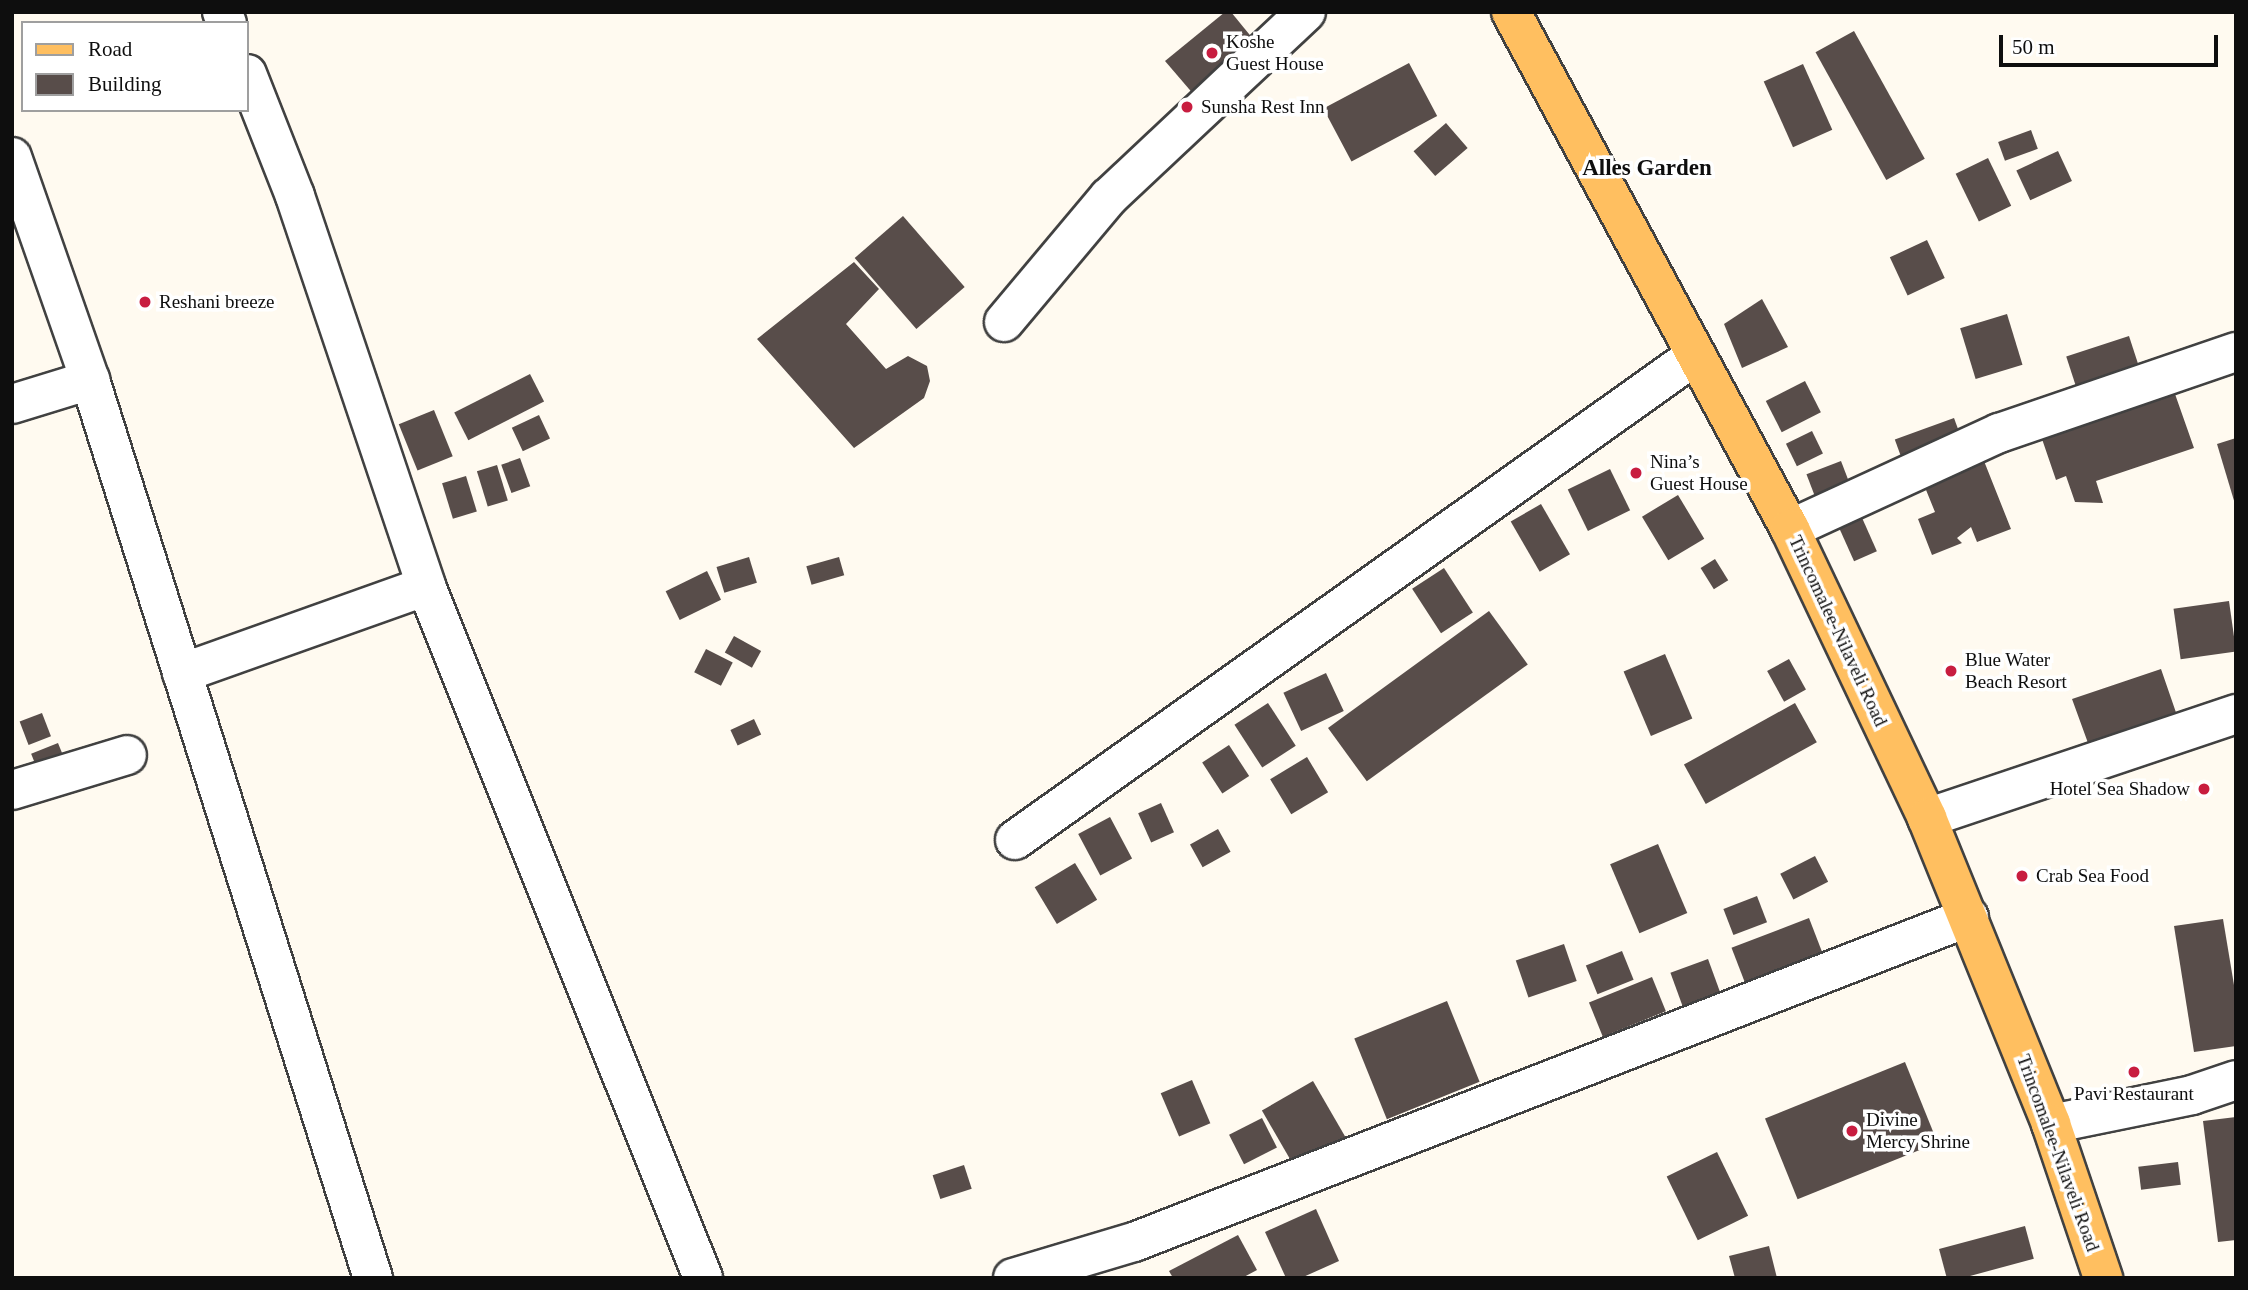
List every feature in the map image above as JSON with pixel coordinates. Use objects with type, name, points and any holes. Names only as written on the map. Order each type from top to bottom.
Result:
[{"type":"main road","name":"Trincomalee-Nilaveli Road","points":[[1511,12],[1790,529],[1927,818],[2052,1124],[2103,1278]]},
{"type":"street","points":[[1004,323],[1109,197],[1306,12]]},
{"type":"street","points":[[248,77],[295,196],[426,586],[703,1278]]},
{"type":"street","points":[[12,157],[90,380],[373,1278]]},
{"type":"street","points":[[1790,529],[1999,433],[2236,352]]},
{"type":"street","points":[[1015,840],[1696,355]]},
{"type":"street","points":[[12,404],[90,380]]},
{"type":"street","points":[[181,673],[426,586]]},
{"type":"street","points":[[1927,818],[2236,714]]},
{"type":"street","points":[[12,790],[127,755]]},
{"type":"street","points":[[1013,1278],[1134,1242],[1969,917]]},
{"type":"street","points":[[2052,1124],[2192,1095],[2236,1080]]},
{"type":"building","name":"Koshe Guest House","points":[[1225,12],[1231,12],[1258,45],[1195,96],[1165,61]]},
{"type":"building","points":[[1854,31],[1925,159],[1886,180],[1816,52]]},
{"type":"building","points":[[1409,63],[1437,116],[1352,162],[1323,109]]},
{"type":"building","points":[[1803,64],[1832,130],[1793,147],[1764,81]]},
{"type":"building","points":[[1446,123],[1468,148],[1435,176],[1414,151]]},
{"type":"building","points":[[2031,130],[2038,149],[2005,161],[1998,142]]},
{"type":"building","points":[[2058,151],[2072,181],[2030,200],[2016,170]]},
{"type":"building","points":[[1988,158],[2011,206],[1979,221],[1956,174]]},
{"type":"building","points":[[903,216],[965,287],[916,329],[855,258]]},
{"type":"building","points":[[1927,240],[1945,278],[1908,295],[1890,257]]},
{"type":"building","points":[[854,262],[879,289],[846,324],[886,369],[908,356],[927,366],[930,381],[924,398],[854,448],[757,339]]},
{"type":"building","points":[[1762,299],[1788,347],[1742,368],[1724,324]]},
{"type":"building","points":[[2007,314],[2022,365],[1976,379],[1960,328]]},
{"type":"building","points":[[2129,336],[2141,374],[2079,394],[2066,356]]},
{"type":"building","points":[[530,374],[544,402],[468,440],[454,413]]},
{"type":"building","points":[[1805,381],[1821,412],[1782,432],[1766,401]]},
{"type":"building","points":[[2175,394],[2194,448],[2096,481],[2103,503],[2075,502],[2066,476],[2056,480],[2042,439]]},
{"type":"building","points":[[434,410],[453,456],[417,471],[399,424]]},
{"type":"building","points":[[539,415],[550,439],[523,451],[512,428]]},
{"type":"building","points":[[1954,418],[1963,443],[1904,465],[1895,440]]},
{"type":"building","points":[[1812,431],[1823,453],[1797,466],[1786,444]]},
{"type":"building","points":[[2236,438],[2236,504],[2235,504],[2217,444]]},
{"type":"building","points":[[520,458],[530,486],[511,493],[501,465]]},
{"type":"building","points":[[1841,461],[1852,490],[1818,503],[1806,474]]},
{"type":"building","points":[[1984,461],[2011,529],[1977,542],[1971,527],[1957,538],[1962,543],[1932,555],[1918,519],[1935,512],[1924,485]]},
{"type":"building","points":[[497,465],[508,500],[488,507],[477,471]]},
{"type":"building","points":[[1610,469],[1630,510],[1588,531],[1568,490]]},
{"type":"building","points":[[466,476],[477,511],[453,519],[442,483]]},
{"type":"building","points":[[1678,495],[1704,539],[1668,560],[1642,517]]},
{"type":"building","points":[[1541,504],[1570,554],[1540,572],[1511,522]]},
{"type":"building","points":[[1859,511],[1877,551],[1854,561],[1836,521]]},
{"type":"building","points":[[749,557],[757,583],[724,593],[716,567]]},
{"type":"building","points":[[839,557],[844,575],[812,585],[806,566]]},
{"type":"building","points":[[1715,559],[1728,580],[1714,589],[1701,568]]},
{"type":"building","points":[[1444,568],[1473,612],[1441,633],[1412,589]]},
{"type":"building","points":[[707,571],[721,600],[680,620],[666,591]]},
{"type":"building","points":[[2229,601],[2236,652],[2181,659],[2174,609]]},
{"type":"building","points":[[1489,611],[1528,664],[1367,781],[1328,728]]},
{"type":"building","points":[[734,636],[761,651],[752,668],[725,653]]},
{"type":"building","points":[[706,649],[733,663],[721,686],[694,672]]},
{"type":"building","points":[[1665,654],[1692,718],[1651,736],[1624,672]]},
{"type":"building","points":[[1789,659],[1806,690],[1784,702],[1767,671]]},
{"type":"building","points":[[2161,669],[2181,727],[2152,737],[2143,724],[2088,743],[2072,699]]},
{"type":"building","points":[[1326,673],[1344,711],[1301,731],[1283,693]]},
{"type":"building","points":[[1268,703],[1296,746],[1262,768],[1234,725]]},
{"type":"building","points":[[1795,703],[1817,742],[1706,804],[1684,765]]},
{"type":"building","points":[[42,713],[51,736],[29,745],[20,722]]},
{"type":"building","points":[[754,719],[761,734],[738,745],[730,730]]},
{"type":"building","points":[[58,743],[68,768],[41,779],[31,754]]},
{"type":"building","points":[[1229,745],[1249,776],[1222,793],[1202,762]]},
{"type":"building","points":[[1307,757],[1328,792],[1291,814],[1270,779]]},
{"type":"building","points":[[1161,803],[1174,832],[1151,842],[1138,813]]},
{"type":"building","points":[[1110,817],[1132,858],[1100,875],[1078,834]]},
{"type":"building","points":[[1218,829],[1231,852],[1203,867],[1190,845]]},
{"type":"building","points":[[1658,844],[1687,913],[1639,933],[1610,864]]},
{"type":"building","points":[[1815,856],[1828,882],[1793,900],[1780,874]]},
{"type":"building","points":[[1075,863],[1097,900],[1057,924],[1035,887]]},
{"type":"building","points":[[1757,896],[1767,922],[1733,935],[1723,909]]},
{"type":"building","points":[[1809,918],[1825,959],[1747,989],[1732,948]]},
{"type":"building","points":[[2223,919],[2236,997],[2236,1046],[2194,1052],[2174,926]]},
{"type":"building","points":[[1564,944],[1577,981],[1528,997],[1516,961]]},
{"type":"building","points":[[1622,951],[1634,980],[1597,994],[1586,966]]},
{"type":"building","points":[[1708,959],[1723,1000],[1685,1014],[1670,973]]},
{"type":"building","points":[[1652,977],[1666,1011],[1603,1037],[1589,1002]]},
{"type":"building","points":[[1447,1001],[1480,1082],[1387,1119],[1354,1038]]},
{"type":"building","name":"Divine Mercy Shrine","points":[[1905,1062],[1938,1143],[1798,1199],[1765,1119]]},
{"type":"building","points":[[1192,1080],[1210,1123],[1179,1137],[1161,1093]]},
{"type":"building","points":[[1313,1081],[1348,1142],[1297,1171],[1262,1110]]},
{"type":"building","points":[[2236,1117],[2236,1240],[2218,1242],[2203,1121]]},
{"type":"building","points":[[1262,1118],[1277,1147],[1244,1164],[1229,1135]]},
{"type":"building","points":[[1717,1152],[1748,1216],[1698,1240],[1667,1177]]},
{"type":"building","points":[[2178,1162],[2181,1185],[2141,1190],[2138,1167]]},
{"type":"building","points":[[964,1165],[972,1189],[940,1199],[933,1175]]},
{"type":"building","points":[[1316,1209],[1339,1261],[1301,1278],[1286,1278],[1265,1232]]},
{"type":"building","points":[[2025,1226],[2034,1259],[1962,1278],[1947,1278],[1939,1249]]},
{"type":"building","points":[[1238,1235],[1257,1270],[1242,1278],[1173,1278],[1169,1271]]},
{"type":"building","points":[[1769,1246],[1777,1278],[1735,1278],[1729,1256]]},
{"type":"place","name":"Koshe Guest House","points":[[1212,53]]},
{"type":"place","name":"Sunsha Rest Inn","points":[[1187,107]]},
{"type":"place","name":"Reshani breeze","points":[[145,302]]},
{"type":"place","name":"Nina’s Guest House","points":[[1636,473]]},
{"type":"place","name":"Blue Water Beach Resort","points":[[1951,671]]},
{"type":"place","name":"Hotel Sea Shadow","points":[[2204,789]]},
{"type":"place","name":"Crab Sea Food","points":[[2022,876]]},
{"type":"place","name":"Pavi Restaurant","points":[[2134,1072]]},
{"type":"place","name":"Divine Mercy Shrine","points":[[1852,1131]]},
{"type":"district","name":"Alles Garden","points":[[1647,168]]}]
